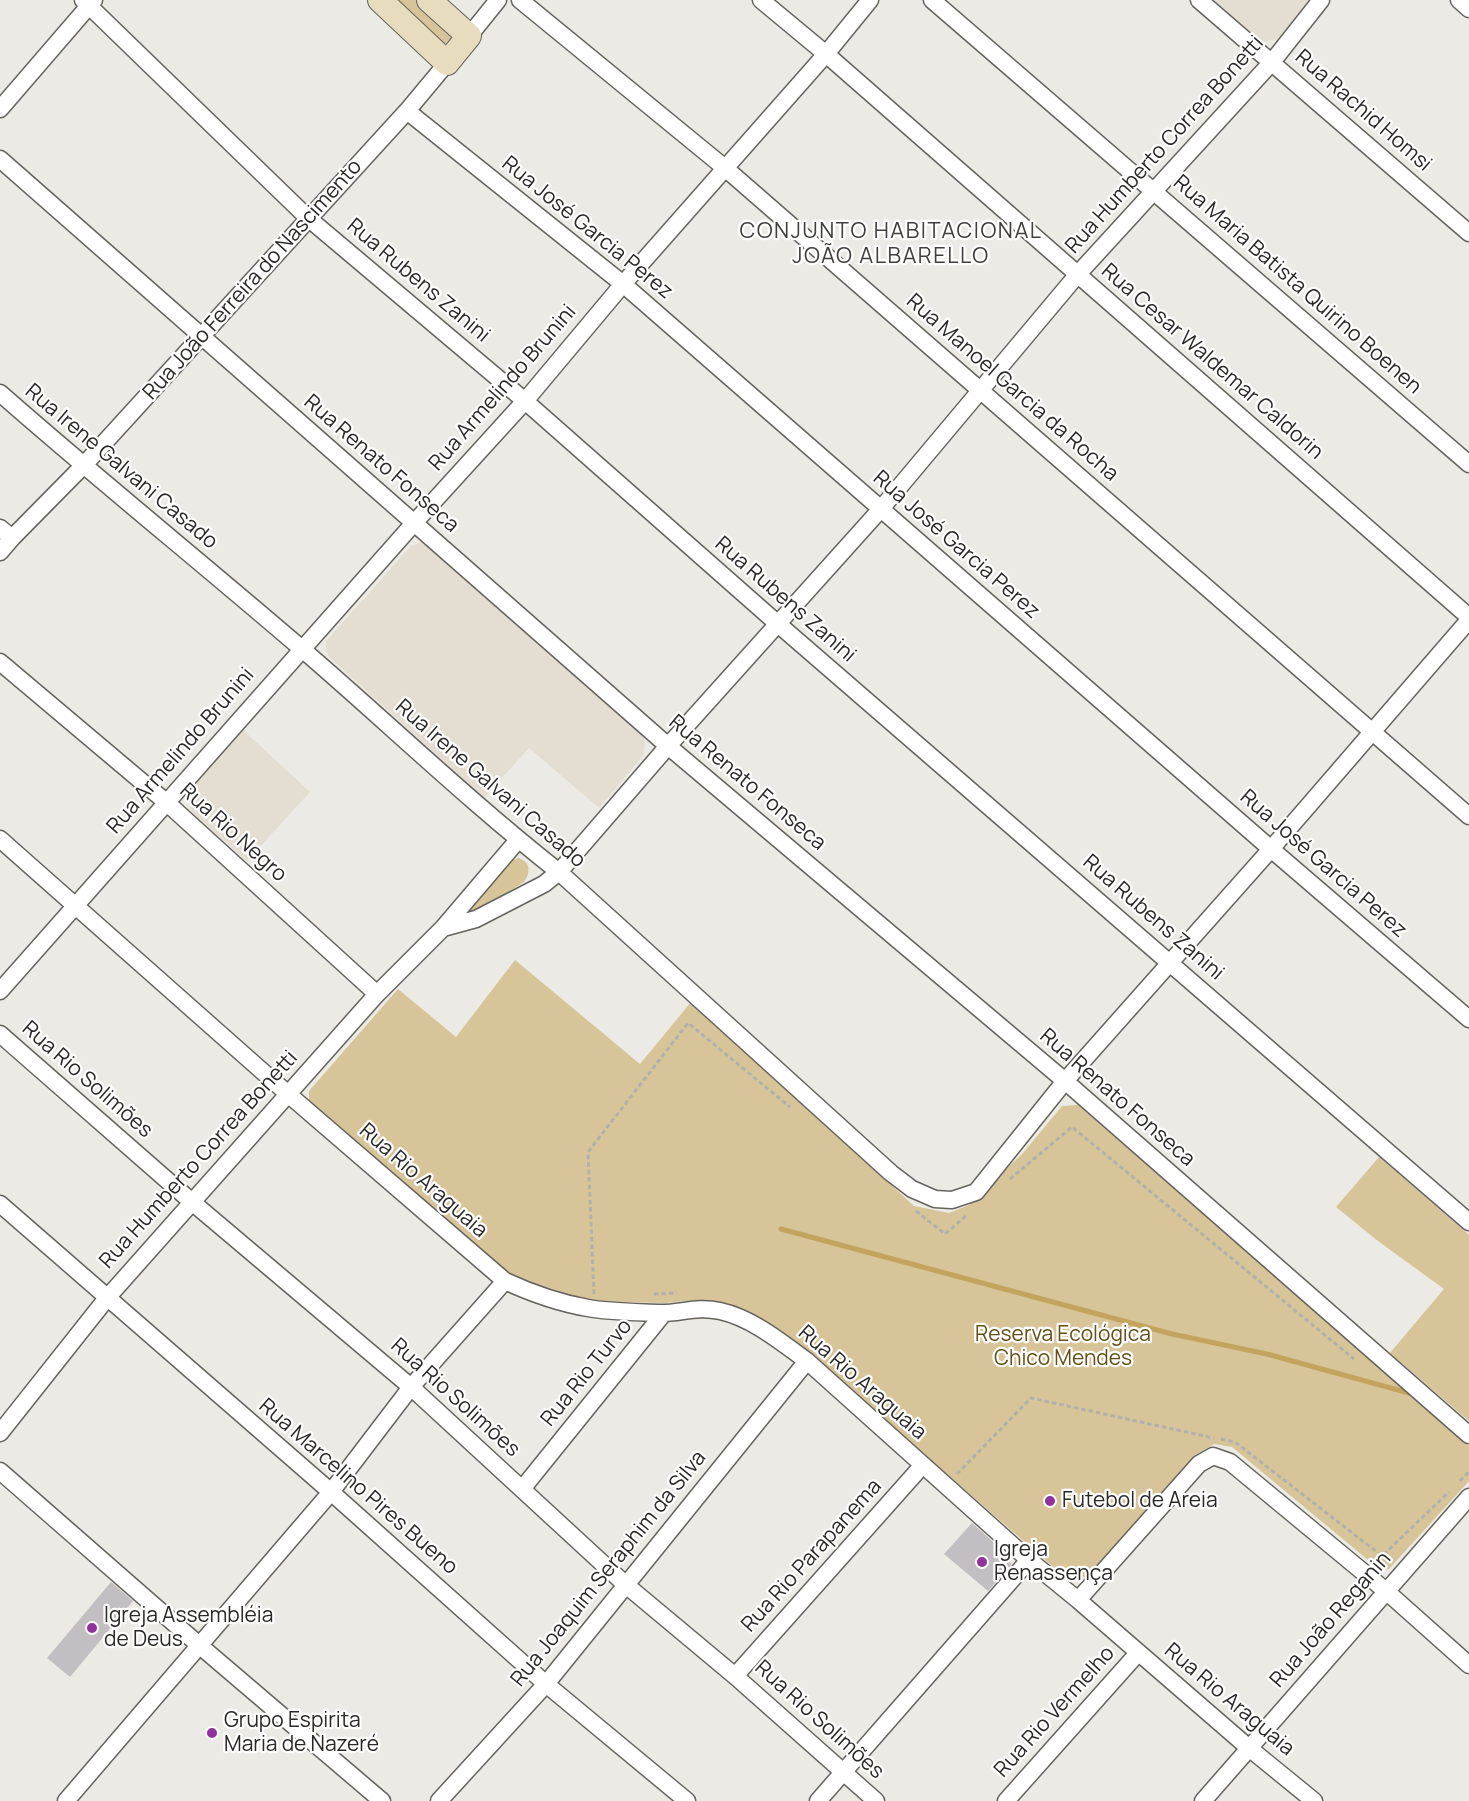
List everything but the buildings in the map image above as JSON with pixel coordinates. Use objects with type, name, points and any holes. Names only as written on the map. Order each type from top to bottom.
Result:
[{"type":"street","points":[[380,0],[447,63]]},
{"type":"street","points":[[429,0],[469,36]]},
{"type":"street","name":"Rua João Ferreira do Nascimento","points":[[0,552],[6,533],[83,466],[407,111],[498,0]]},
{"type":"street","name":"Rua Manoel Garcia da Rocha","points":[[520,0],[725,168],[1469,816]]},
{"type":"street","name":"Rua Cesar Waldemar Caldorin","points":[[761,0],[1078,274],[1469,619]]},
{"type":"street","name":"Rua Armelindo Brunini","points":[[0,991],[165,802],[525,402],[623,284],[826,54],[870,0]]},
{"type":"street","name":"Rua Maria Batista Quirino Boenen","points":[[932,0],[1469,464]]},
{"type":"street","name":"Rua Rachid Homsi","points":[[1199,0],[1469,233]]},
{"type":"street","name":"Rua Humberto Correa Bonetti","points":[[443,928],[476,919],[544,884],[559,872],[668,746],[880,510],[1078,274],[1272,62],[1321,0]]},
{"type":"street","points":[[1459,0],[1469,9]]},
{"type":"street","points":[[0,110],[89,2]]},
{"type":"street","name":"Rua Rubens Zanini","points":[[89,2],[308,218],[525,402],[1469,1222]]},
{"type":"street","name":"Rua José Garcia Perez","points":[[407,111],[623,284],[880,510],[1469,1019]]},
{"type":"street","name":"Rua Renato Fonseca","points":[[0,159],[668,746],[1065,1082],[1469,1436]]},
{"type":"street","name":"Rua Irene Galvani Casado","points":[[0,393],[83,466],[302,649],[518,840],[559,872],[891,1173],[912,1189],[935,1198],[952,1200],[976,1192],[1065,1082]]},
{"type":"street","points":[[1065,1082],[1271,849],[1469,619]]},
{"type":"street","name":"Rua Rio Negro","points":[[0,662],[165,802],[377,994]]},
{"type":"street","name":"Rua Rio Araguaia","points":[[0,839],[288,1094],[505,1281],[532,1293],[588,1308],[664,1313],[697,1308],[720,1311],[742,1318],[780,1341],[807,1361],[1029,1560],[1314,1801]]},
{"type":"street","name":"Rua Humberto Correa Bonetti","points":[[0,1433],[106,1298],[377,994],[443,928],[518,840]]},
{"type":"street","name":"Rua Rio Solimões","points":[[0,1034],[192,1202],[411,1387],[626,1585],[735,1676],[876,1801]]},
{"type":"street","name":"Rua Marcelino Pires Bueno","points":[[0,1204],[331,1492],[546,1684],[687,1801]]},
{"type":"street","points":[[66,1801],[331,1492],[411,1387],[505,1281]]},
{"type":"street","name":"Rua Rio Turvo","points":[[522,1490],[664,1313]]},
{"type":"street","name":"Rua Joaquim Seraphim da Silva","points":[[440,1801],[546,1684],[807,1361]]},
{"type":"street","points":[[1078,1600],[1199,1464],[1213,1456],[1230,1462],[1386,1591],[1469,1665]]},
{"type":"street","name":"Rua Rio Parapanema","points":[[735,1676],[922,1466]]},
{"type":"street","points":[[0,1471],[382,1801]]},
{"type":"street","name":"Rua João Reganin","points":[[1203,1801],[1469,1497]]},
{"type":"street","points":[[818,1801],[1029,1560]]},
{"type":"street","name":"Rua Rio Vermelho","points":[[1006,1801],[1138,1653]]},
{"type":"path","points":[[594,1297],[588,1152],[688,1023],[798,1114]]},
{"type":"path","points":[[1008,1180],[1072,1127],[1361,1365]]},
{"type":"path","points":[[908,1204],[945,1234],[972,1211]]},
{"type":"path","points":[[648,1294],[681,1293]]},
{"type":"path","points":[[950,1466],[959,1473]]},
{"type":"shaded area","points":[[1212,0],[1309,0],[1278,39],[1261,42]]},
{"type":"shaded area","points":[[422,542],[637,726],[645,742],[643,756],[599,808],[529,748],[484,798],[329,657],[326,641],[411,546]]},
{"type":"shaded area","points":[[242,729],[310,792],[247,861],[192,813],[188,802],[190,786]]},
{"type":"green space","points":[[390,0],[423,0],[453,36],[446,43],[440,44]]},
{"type":"green space","points":[[518,858],[525,862],[528,868],[528,875],[524,882],[474,914],[467,913],[465,909],[511,861]]},
{"type":"green space","name":"Reserva Ecológica Chico Mendes","points":[[515,960],[640,1064],[691,1002],[914,1206],[949,1213],[969,1205],[1023,1153],[1062,1106],[1078,1105],[1469,1446],[1469,1481],[1389,1569],[1380,1570],[1232,1447],[1214,1444],[1195,1455],[1087,1577],[1067,1579],[811,1355],[724,1304],[698,1300],[664,1303],[590,1301],[533,1287],[511,1275],[313,1107],[309,1100],[309,1091],[398,989],[456,1037]]},
{"type":"green space","points":[[1379,1157],[1469,1235],[1469,1421],[1390,1353],[1444,1289],[1336,1207]]},
{"type":"waterway","points":[[781,1229],[1172,1334],[1267,1354],[1409,1393]]},
{"type":"place","name":"Futebol de Areia","points":[[1050,1501]]},
{"type":"place","name":"Igreja Renassença","points":[[982,1562]]},
{"type":"place","name":"Igreja Assembléia de Deus","points":[[92,1628]]},
{"type":"place","name":"Grupo Espirita Maria de Nazeré","points":[[212,1733]]},
{"type":"district","name":"CONJUNTO HABITACIONAL JOÃO ALBARELLO","points":[[891,244]]}]
